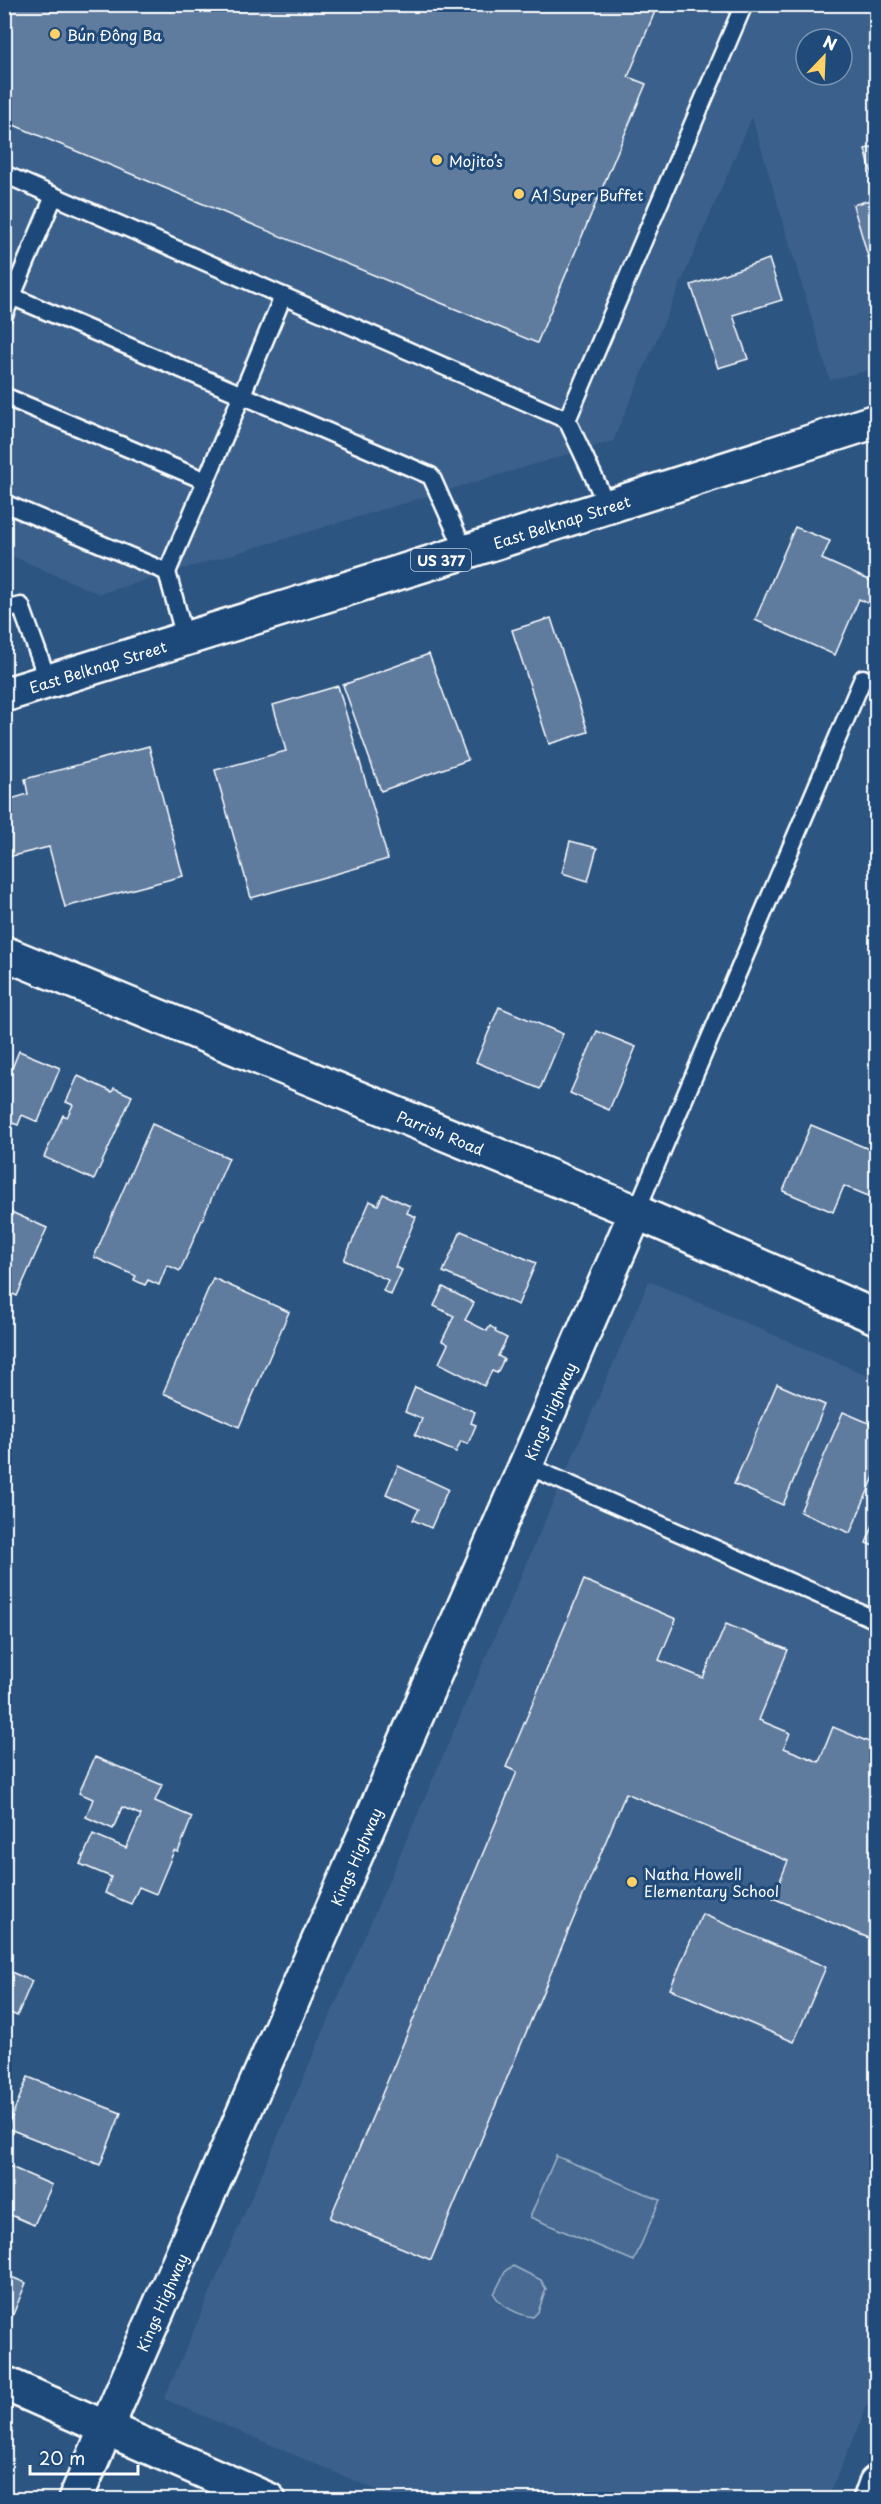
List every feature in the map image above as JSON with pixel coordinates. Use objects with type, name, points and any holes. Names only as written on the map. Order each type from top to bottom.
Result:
[{"type":"street","name":"East Belknap Street","points":[[4,695],[876,421]]},
{"type":"street","name":"Parrish Road","points":[[4,953],[636,1212],[876,1317]]},
{"type":"street","name":"Kings Highway","points":[[75,2499],[636,1212]]},
{"type":"street","points":[[4,2383],[269,2499]]},
{"type":"street","points":[[870,2499],[876,2483]]},
{"type":"lane","points":[[567,420],[744,4]]},
{"type":"lane","points":[[4,174],[567,420],[607,505]]},
{"type":"lane","points":[[4,315],[8,295],[54,196]]},
{"type":"lane","points":[[8,295],[431,476],[465,552]]},
{"type":"lane","points":[[185,638],[167,572],[283,296]]},
{"type":"lane","points":[[4,396],[206,481]]},
{"type":"lane","points":[[4,503],[167,572]]},
{"type":"lane","points":[[4,610],[21,606],[48,681]]},
{"type":"lane","points":[[636,1212],[862,678]]},
{"type":"lane","points":[[526,1465],[876,1620]]},
{"type":"shaded area","points":[[5,5],[876,5],[876,368],[830,380],[752,117],[613,441],[99,594],[5,553]]},
{"type":"shaded area","name":"Natha Howell Elementary School","points":[[649,1281],[876,1379],[876,2385],[827,2499],[397,2499],[164,2399]]},
{"type":"shaded area","points":[[556,2156],[660,2200],[634,2261],[530,2217]]},
{"type":"shaded area","points":[[513,2266],[541,2280],[546,2289],[538,2312],[533,2317],[511,2310],[494,2294],[506,2270]]},
{"type":"building","points":[[4,4],[658,4],[628,77],[646,84],[537,343],[4,121]]},
{"type":"building","points":[[876,146],[876,189],[865,149]]},
{"type":"building","points":[[876,198],[876,284],[853,205]]},
{"type":"building","points":[[769,259],[782,300],[733,315],[748,359],[718,368],[691,285]]},
{"type":"building","points":[[795,527],[830,541],[822,559],[871,581],[876,567],[876,607],[859,599],[835,655],[755,620]]},
{"type":"building","points":[[551,618],[588,732],[549,744],[512,630]]},
{"type":"building","points":[[429,654],[468,760],[381,791],[343,685]]},
{"type":"building","points":[[338,686],[388,859],[251,898],[215,770],[286,751],[273,705]]},
{"type":"building","points":[[149,746],[183,876],[65,907],[49,847],[4,858],[4,801],[28,794],[25,779]]},
{"type":"building","points":[[570,841],[597,848],[588,881],[562,873]]},
{"type":"building","points":[[499,1007],[563,1034],[540,1089],[476,1062]]},
{"type":"building","points":[[597,1031],[636,1047],[609,1110],[570,1093]]},
{"type":"building","points":[[19,1051],[60,1068],[38,1122],[22,1115],[18,1125],[4,1120],[8,1109],[4,1108],[4,1088]]},
{"type":"building","points":[[78,1076],[112,1092],[114,1088],[132,1096],[94,1180],[44,1157],[63,1115],[67,1117],[73,1105],[66,1102]]},
{"type":"building","points":[[152,1124],[229,1158],[180,1271],[167,1265],[159,1285],[148,1280],[145,1285],[134,1280],[136,1276],[94,1257]]},
{"type":"building","points":[[811,1125],[876,1152],[876,1184],[871,1197],[844,1186],[833,1212],[783,1191]]},
{"type":"building","points":[[383,1194],[410,1206],[407,1213],[416,1217],[395,1267],[402,1270],[391,1295],[383,1291],[388,1280],[344,1260],[370,1201],[378,1205]]},
{"type":"building","points":[[9,1211],[47,1228],[17,1296],[4,1290],[4,1221]]},
{"type":"building","points":[[461,1231],[536,1263],[518,1305],[443,1272]]},
{"type":"building","points":[[213,1278],[289,1312],[239,1427],[163,1393]]},
{"type":"building","points":[[443,1287],[474,1303],[465,1320],[487,1331],[490,1326],[496,1330],[495,1332],[507,1338],[498,1356],[504,1359],[497,1373],[492,1371],[484,1386],[439,1363],[448,1344],[442,1341],[454,1316],[434,1306]]},
{"type":"building","points":[[777,1384],[825,1405],[783,1505],[734,1484]]},
{"type":"building","points":[[415,1387],[475,1412],[471,1423],[476,1425],[468,1444],[461,1441],[456,1452],[415,1435],[422,1419],[405,1412]]},
{"type":"building","points":[[843,1412],[876,1426],[876,1472],[850,1533],[800,1512]]},
{"type":"building","points":[[398,1466],[448,1489],[431,1528],[413,1520],[419,1509],[386,1494]]},
{"type":"building","points":[[876,1518],[876,1547],[866,1543]]},
{"type":"building","points":[[584,1580],[676,1619],[659,1660],[703,1678],[726,1624],[788,1650],[759,1720],[790,1733],[784,1748],[819,1762],[833,1727],[876,1745],[876,1941],[773,1898],[788,1861],[626,1793],[431,2260],[330,2218],[517,1772],[506,1767]]},
{"type":"building","points":[[95,1757],[162,1785],[155,1801],[192,1817],[178,1852],[174,1851],[156,1894],[139,1887],[131,1904],[105,1893],[111,1877],[80,1864],[93,1834],[126,1848],[141,1815],[122,1807],[113,1829],[86,1817],[93,1799],[79,1793]]},
{"type":"building","points":[[702,1914],[826,1967],[794,2042],[670,1989]]},
{"type":"building","points":[[4,1969],[32,1981],[17,2016],[4,2010]]},
{"type":"building","points":[[28,2077],[121,2113],[100,2165],[7,2128]]},
{"type":"building","points":[[4,2164],[52,2185],[34,2225],[4,2212]]},
{"type":"building","points":[[4,2274],[26,2283],[7,2329],[4,2328]]},
{"type":"place","name":"Bún Đông Ba","points":[[55,34]]},
{"type":"place","name":"Mojito’s","points":[[437,160]]},
{"type":"place","name":"A1 Super Buffet","points":[[519,194]]},
{"type":"place","name":"Natha Howell Elementary School","points":[[632,1882]]}]
